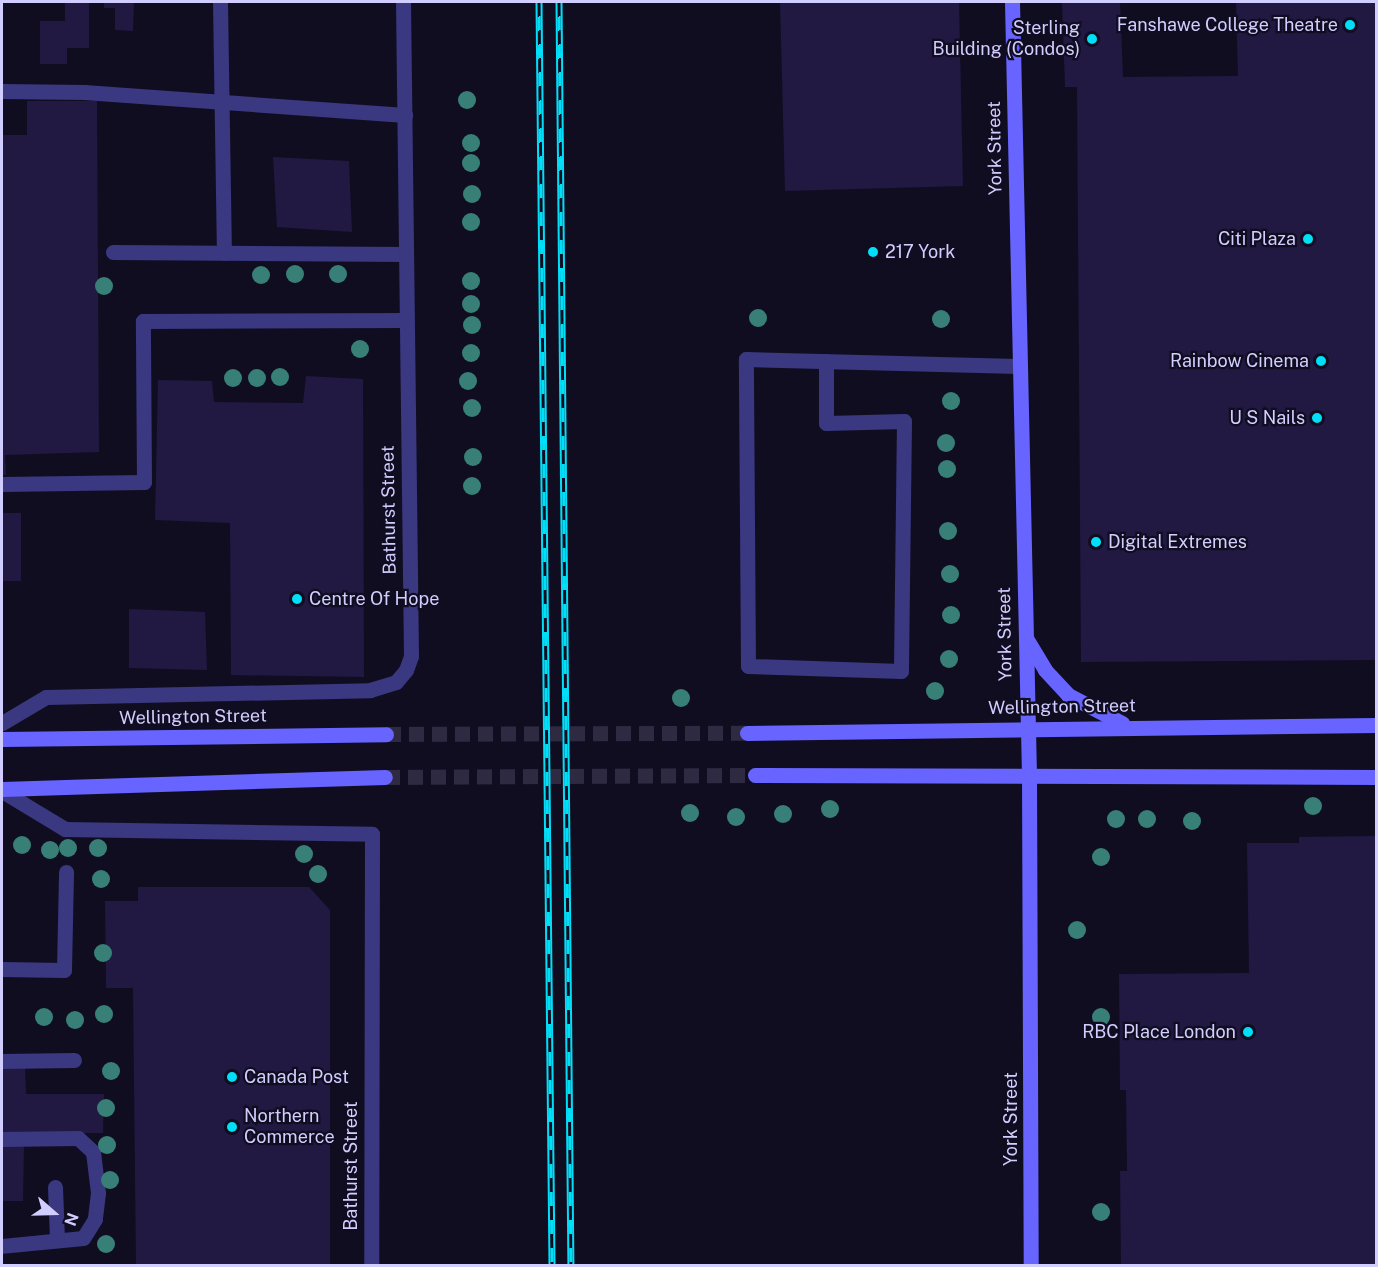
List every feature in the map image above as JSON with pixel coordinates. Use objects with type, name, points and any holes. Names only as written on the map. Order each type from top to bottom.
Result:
[{"type":"main road","name":"York Street","points":[[1012,2],[1026,726],[1029,775],[1031,1266]]},
{"type":"main road","points":[[1025,635],[1045,670],[1068,695],[1127,725]]},
{"type":"main road","name":"Wellington Street","points":[[747,733],[1026,726],[1377,725]]},
{"type":"main road","name":"Wellington Street","points":[[2,739],[386,734]]},
{"type":"main road","points":[[756,775],[1377,777]]},
{"type":"main road","points":[[2,790],[385,777]]},
{"type":"street","points":[[220,2],[224,253]]},
{"type":"street","name":"Bathurst Street","points":[[2,723],[46,697],[370,690],[396,682],[411,656],[403,2]]},
{"type":"street","points":[[2,91],[84,92],[405,115]]},
{"type":"street","points":[[113,252],[406,254]]},
{"type":"street","points":[[2,484],[144,482],[144,321],[406,320]]},
{"type":"street","points":[[826,361],[826,423],[904,421],[901,671],[748,666],[746,358],[1019,366]]},
{"type":"street","name":"Bathurst Street","points":[[2,790],[65,829],[372,834],[371,1266]]},
{"type":"street","points":[[2,969],[64,970],[66,872]]},
{"type":"street","points":[[2,1061],[74,1060]]},
{"type":"street","points":[[2,1139],[78,1138],[93,1152],[98,1193],[95,1219],[84,1238],[2,1246]]},
{"type":"street","points":[[54,1187],[57,1240]]},
{"type":"building","points":[[65,2],[89,2],[89,48],[67,48],[67,64],[40,64],[40,21],[65,21]]},
{"type":"building","points":[[104,2],[134,2],[133,31],[115,30],[115,8],[104,8]]},
{"type":"building","points":[[780,2],[959,2],[963,186],[785,191]]},
{"type":"building","name":"Citi Plaza","points":[[1062,2],[1120,2],[1123,77],[1238,76],[1236,2],[1376,2],[1376,660],[1081,662],[1077,87],[1065,87]]},
{"type":"building","points":[[27,101],[97,101],[99,452],[5,455],[6,475],[2,475],[2,135],[27,135]]},
{"type":"building","points":[[273,157],[349,161],[352,232],[277,227]]},
{"type":"building","name":"Centre Of Hope","points":[[306,376],[363,379],[364,677],[231,675],[230,523],[155,520],[158,380],[212,381],[214,402],[303,403]]},
{"type":"building","points":[[2,513],[21,513],[21,581],[2,581]]},
{"type":"building","points":[[129,609],[205,612],[207,670],[129,668]]},
{"type":"building","name":"RBC Place London","points":[[1376,836],[1376,1266],[1121,1266],[1120,1171],[1127,1171],[1126,1090],[1120,1090],[1119,974],[1249,973],[1247,843],[1299,843],[1299,837]]},
{"type":"building","name":"Northern Commerce","points":[[138,887],[309,887],[330,910],[330,1266],[136,1266],[133,988],[106,988],[105,901],[138,901]]},
{"type":"building","points":[[25,1068],[26,1094],[104,1094],[103,1133],[2,1133],[2,1069]]},
{"type":"building","points":[[2,1144],[24,1144],[23,1201],[2,1201]]},
{"type":"tunnel","points":[[386,734],[747,733]]},
{"type":"tunnel","points":[[385,777],[755,775]]},
{"type":"railway","points":[[539,2],[552,1266]]},
{"type":"railway","points":[[559,2],[571,1266]]},
{"type":"place","name":"Fanshawe College Theatre","points":[[1350,25]]},
{"type":"place","name":"Sterling Building (Condos)","points":[[1092,39]]},
{"type":"place","name":"Citi Plaza","points":[[1308,239]]},
{"type":"place","name":"217 York","points":[[873,252]]},
{"type":"place","name":"Rainbow Cinema","points":[[1321,361]]},
{"type":"place","name":"U S Nails","points":[[1317,418]]},
{"type":"place","name":"Digital Extremes","points":[[1096,542]]},
{"type":"place","name":"Centre Of Hope","points":[[297,599]]},
{"type":"place","name":"RBC Place London","points":[[1248,1032]]},
{"type":"place","name":"Canada Post","points":[[232,1077]]},
{"type":"place","name":"Northern Commerce","points":[[232,1127]]}]
